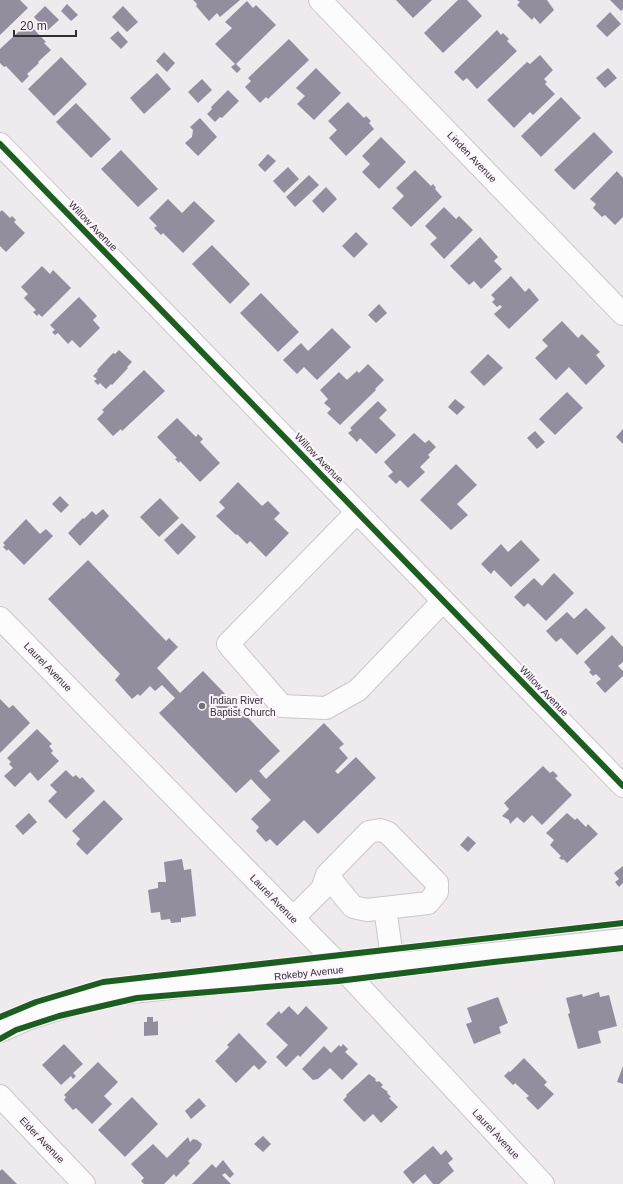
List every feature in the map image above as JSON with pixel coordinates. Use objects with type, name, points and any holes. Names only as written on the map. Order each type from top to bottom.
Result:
[{"type":"street","name":"Linden Avenue","points":[[320,0],[623,314]]},
{"type":"street","name":"Willow Avenue","points":[[0,144],[623,786]]},
{"type":"street","points":[[357,512],[228,644],[282,706],[326,708],[358,690],[443,601]]},
{"type":"street","name":"Laurel Avenue","points":[[0,618],[343,969],[543,1184]]},
{"type":"street","points":[[293,918],[322,889],[327,874],[369,832],[380,830],[388,833],[437,883],[437,892],[428,903],[367,910],[353,907],[327,874]]},
{"type":"street","points":[[385,908],[393,964]]},
{"type":"street","name":"Rokeby Avenue","points":[[0,1031],[30,1018],[84,1001],[123,994],[343,969],[623,940]]},
{"type":"street","name":"Elder Avenue","points":[[0,1096],[84,1184]]},
{"type":"building","points":[[0,0],[20,0],[28,8],[0,35]]},
{"type":"building","points":[[193,0],[240,0],[220,17],[217,13],[209,21],[196,6],[197,4]]},
{"type":"building","points":[[396,0],[432,0],[413,18]]},
{"type":"building","points":[[458,0],[467,0],[482,16],[443,53],[424,33]]},
{"type":"building","points":[[517,0],[547,0],[554,10],[540,24],[534,17],[532,20],[517,5],[520,2]]},
{"type":"building","points":[[610,0],[623,0],[623,9],[621,11]]},
{"type":"building","points":[[247,1],[253,8],[256,5],[276,25],[236,64],[241,69],[237,73],[231,67],[235,64],[215,44],[232,28],[225,22]]},
{"type":"building","points":[[67,4],[78,15],[71,21],[61,11]]},
{"type":"building","points":[[45,6],[59,20],[47,31],[34,17]]},
{"type":"building","points":[[123,6],[138,22],[127,32],[112,17]]},
{"type":"building","points":[[610,12],[621,24],[607,37],[596,26]]},
{"type":"building","points":[[28,23],[46,42],[44,43],[51,50],[27,74],[29,76],[22,83],[6,66],[4,67],[0,63],[0,49]]},
{"type":"building","points":[[497,30],[501,35],[503,33],[509,39],[507,41],[517,51],[477,89],[467,78],[463,81],[454,72]]},
{"type":"building","points":[[118,31],[128,42],[121,49],[110,38]]},
{"type":"building","points":[[289,39],[309,60],[268,99],[266,97],[260,103],[245,87],[251,81],[248,78]]},
{"type":"building","points":[[164,52],[175,63],[167,72],[156,61]]},
{"type":"building","points":[[540,55],[553,70],[544,79],[547,82],[545,84],[555,94],[533,115],[530,112],[514,128],[487,100],[527,62],[530,64]]},
{"type":"building","points":[[61,57],[87,84],[54,116],[28,89]]},
{"type":"building","points":[[316,68],[341,93],[314,120],[297,104],[305,96],[296,88]]},
{"type":"building","points":[[608,68],[617,78],[605,88],[596,78]]},
{"type":"building","points":[[157,73],[171,89],[144,114],[130,98]]},
{"type":"building","points":[[202,79],[212,90],[198,103],[188,92]]},
{"type":"building","points":[[228,90],[239,101],[222,118],[220,117],[215,122],[207,114],[212,109],[211,107]]},
{"type":"building","points":[[561,97],[581,118],[541,157],[521,136]]},
{"type":"building","points":[[348,102],[364,118],[366,116],[371,121],[369,123],[374,129],[346,156],[329,138],[337,130],[328,121]]},
{"type":"building","points":[[76,103],[111,139],[91,158],[56,122]]},
{"type":"building","points":[[200,118],[217,137],[198,156],[185,143],[192,137],[193,130],[190,127]]},
{"type":"building","points":[[594,132],[613,152],[574,190],[554,170]]},
{"type":"building","points":[[381,137],[406,162],[379,189],[362,172],[370,164],[362,156]]},
{"type":"building","points":[[121,150],[158,189],[138,207],[101,169]]},
{"type":"building","points":[[268,154],[276,161],[265,172],[258,165]]},
{"type":"building","points":[[288,167],[299,179],[284,193],[273,181]]},
{"type":"building","points":[[415,170],[431,186],[433,184],[436,188],[435,189],[442,197],[411,227],[392,208],[404,196],[396,188]]},
{"type":"building","points":[[617,171],[623,178],[623,217],[615,225],[605,215],[602,217],[593,208],[596,204],[590,199]]},
{"type":"building","points":[[309,175],[319,185],[295,207],[286,197]]},
{"type":"building","points":[[326,187],[337,199],[323,213],[312,201]]},
{"type":"building","points":[[168,199],[182,213],[194,201],[215,221],[183,253],[163,233],[161,235],[154,228],[157,226],[149,218]]},
{"type":"building","points":[[444,207],[456,219],[459,216],[473,230],[444,259],[430,244],[437,238],[425,226]]},
{"type":"building","points":[[2,210],[10,218],[12,216],[16,220],[14,222],[25,233],[6,252],[0,246],[0,212]]},
{"type":"building","points":[[356,232],[368,244],[354,258],[342,246]]},
{"type":"building","points":[[480,237],[498,257],[494,261],[502,269],[481,289],[474,281],[469,285],[450,266]]},
{"type":"building","points":[[212,245],[250,284],[230,304],[192,264]]},
{"type":"building","points":[[42,266],[50,274],[53,270],[71,288],[42,317],[39,314],[37,316],[33,312],[36,310],[24,298],[28,294],[21,287]]},
{"type":"building","points":[[511,276],[525,292],[529,288],[539,300],[509,329],[494,314],[502,307],[500,305],[497,307],[492,302],[495,299],[491,295]]},
{"type":"building","points":[[261,293],[299,332],[278,352],[240,313]]},
{"type":"building","points":[[79,297],[97,316],[93,320],[100,328],[80,348],[72,340],[68,344],[58,333],[55,335],[52,332],[55,330],[50,325]]},
{"type":"building","points":[[379,304],[387,313],[376,323],[368,315]]},
{"type":"building","points":[[562,321],[578,338],[582,334],[600,352],[596,355],[605,366],[586,385],[569,367],[556,380],[535,358],[548,346],[542,340]]},
{"type":"building","points":[[332,328],[351,347],[317,380],[304,367],[297,374],[283,360],[301,343],[308,351]]},
{"type":"building","points":[[119,350],[132,362],[112,385],[111,384],[106,389],[100,383],[98,385],[94,381],[97,379],[93,376],[113,353],[115,354]]},
{"type":"building","points":[[488,354],[503,368],[484,386],[470,372]]},
{"type":"building","points":[[368,364],[384,380],[375,389],[376,390],[340,425],[327,413],[331,409],[324,403],[328,399],[320,390],[339,372],[347,380],[357,371],[359,373]]},
{"type":"building","points":[[144,370],[165,391],[122,431],[121,429],[113,436],[97,419],[104,412],[102,410]]},
{"type":"building","points":[[567,392],[583,408],[555,435],[539,419]]},
{"type":"building","points":[[455,399],[465,407],[457,415],[448,407]]},
{"type":"building","points":[[378,401],[387,410],[379,418],[396,435],[376,454],[360,438],[357,442],[348,433],[352,430],[350,428]]},
{"type":"building","points":[[177,418],[196,437],[198,434],[203,439],[200,442],[220,463],[200,482],[180,461],[179,463],[175,459],[177,458],[157,437]]},
{"type":"building","points":[[623,429],[623,444],[616,437]]},
{"type":"building","points":[[535,431],[545,442],[537,449],[527,438]]},
{"type":"building","points":[[414,433],[425,443],[429,440],[436,447],[428,455],[430,457],[420,467],[425,472],[408,488],[400,480],[396,484],[388,476],[393,472],[384,462]]},
{"type":"building","points":[[456,464],[477,485],[457,504],[468,515],[451,530],[420,500]]},
{"type":"building","points":[[238,482],[262,506],[268,501],[280,513],[274,519],[289,533],[266,557],[250,541],[247,544],[216,516],[225,508],[219,502]]},
{"type":"building","points":[[60,496],[69,505],[61,513],[52,504]]},
{"type":"building","points":[[160,498],[179,518],[159,537],[140,517]]},
{"type":"building","points":[[103,509],[109,516],[80,546],[68,533],[92,511],[96,515]]},
{"type":"building","points":[[26,519],[40,534],[46,529],[53,536],[24,565],[8,549],[7,551],[3,547],[5,545],[3,543]]},
{"type":"building","points":[[182,523],[196,537],[178,555],[164,540]]},
{"type":"building","points":[[521,540],[540,560],[511,587],[494,570],[491,574],[481,564],[501,544],[508,552]]},
{"type":"building","name":"Indian River Baptist Church","points":[[88,560],[166,641],[169,638],[178,647],[157,668],[180,693],[203,671],[280,751],[259,771],[266,779],[324,723],[344,744],[339,748],[348,758],[335,771],[338,774],[356,757],[376,778],[318,834],[304,820],[277,846],[270,839],[266,842],[256,831],[259,827],[251,819],[271,800],[251,779],[236,793],[159,713],[175,698],[162,685],[155,691],[150,686],[140,696],[138,694],[132,699],[115,680],[120,674],[48,599]]},
{"type":"building","points":[[554,573],[574,593],[546,621],[528,603],[524,607],[514,597],[534,578],[542,586]]},
{"type":"building","points":[[586,608],[606,628],[577,655],[561,638],[556,642],[546,631],[567,612],[574,619]]},
{"type":"building","points":[[612,635],[623,647],[623,662],[618,666],[623,671],[623,676],[605,693],[596,683],[601,679],[596,674],[593,676],[589,672],[591,670],[584,662]]},
{"type":"building","points":[[0,699],[9,708],[13,705],[30,723],[0,753]]},
{"type":"building","points":[[37,729],[52,744],[49,746],[53,751],[51,753],[59,761],[38,781],[30,772],[15,787],[4,776],[13,768],[9,764],[11,762],[7,758]]},
{"type":"building","points":[[543,766],[550,773],[553,771],[558,776],[555,778],[572,795],[542,825],[532,815],[524,823],[517,817],[510,824],[509,820],[502,816],[509,809],[504,803]]},
{"type":"building","points":[[66,770],[73,777],[76,775],[80,779],[82,777],[95,791],[66,819],[48,801],[57,792],[50,785]]},
{"type":"building","points":[[104,800],[123,819],[87,855],[76,844],[80,839],[72,831]]},
{"type":"building","points":[[29,813],[37,822],[23,835],[15,826]]},
{"type":"building","points":[[567,813],[575,820],[577,818],[586,827],[588,824],[598,834],[567,863],[563,859],[562,860],[559,858],[561,856],[550,845],[554,840],[546,833]]},
{"type":"building","points":[[468,836],[476,843],[468,852],[460,845]]},
{"type":"building","points":[[182,859],[184,870],[191,869],[196,916],[181,918],[181,922],[171,923],[170,919],[161,920],[160,912],[151,913],[148,890],[158,888],[158,882],[166,882],[164,862]]},
{"type":"building","points":[[623,866],[623,883],[619,887],[615,882],[619,879],[614,873]]},
{"type":"building","points":[[599,992],[600,997],[609,995],[617,1026],[598,1031],[601,1043],[578,1049],[568,1014],[570,1013],[566,998],[582,994],[583,997]]},
{"type":"building","points":[[498,997],[508,1023],[499,1027],[501,1033],[474,1044],[466,1024],[472,1022],[467,1008]]},
{"type":"building","points":[[289,1006],[298,1015],[306,1006],[328,1028],[300,1057],[298,1055],[286,1067],[276,1057],[288,1045],[266,1024],[279,1011],[281,1014]]},
{"type":"building","points":[[147,1017],[153,1017],[153,1022],[158,1021],[158,1035],[144,1036],[144,1022],[147,1022]]},
{"type":"building","points":[[239,1033],[267,1062],[259,1070],[254,1065],[236,1083],[215,1061],[229,1047],[227,1045]]},
{"type":"building","points":[[64,1044],[83,1064],[73,1073],[76,1076],[73,1079],[71,1076],[61,1085],[42,1065]]},
{"type":"building","points":[[343,1044],[348,1049],[345,1052],[358,1064],[342,1080],[330,1068],[318,1079],[313,1080],[302,1069],[324,1046],[331,1053],[339,1045],[341,1047]]},
{"type":"building","points":[[524,1058],[547,1082],[544,1085],[554,1094],[538,1110],[526,1098],[529,1096],[516,1083],[513,1085],[504,1076]]},
{"type":"building","points":[[98,1062],[118,1082],[104,1096],[112,1104],[92,1124],[76,1108],[73,1110],[64,1100],[66,1097],[64,1095]]},
{"type":"building","points":[[623,1066],[623,1084],[617,1082]]},
{"type":"building","points":[[369,1074],[376,1079],[375,1080],[377,1082],[379,1081],[383,1085],[381,1087],[388,1092],[387,1093],[391,1097],[389,1098],[398,1107],[381,1123],[373,1114],[364,1122],[343,1100],[347,1096],[346,1095]]},
{"type":"building","points":[[132,1097],[158,1124],[125,1157],[98,1130]]},
{"type":"building","points":[[199,1098],[206,1106],[191,1119],[185,1111]]},
{"type":"building","points":[[263,1136],[271,1144],[263,1152],[254,1144]]},
{"type":"building","points":[[188,1137],[190,1142],[193,1139],[202,1144],[200,1149],[188,1161],[190,1163],[176,1177],[174,1174],[164,1184],[144,1184],[141,1181],[144,1178],[131,1164],[153,1144],[167,1158]]},
{"type":"building","points":[[433,1146],[441,1155],[446,1150],[453,1159],[448,1163],[454,1171],[439,1184],[433,1184],[425,1174],[413,1184],[403,1172]]},
{"type":"building","points":[[223,1160],[234,1174],[230,1178],[225,1173],[222,1175],[231,1184],[192,1184],[212,1164],[216,1168]]},
{"type":"building","points":[[2,1169],[17,1184],[0,1184],[0,1171]]},
{"type":"cycle path","points":[[0,144],[623,786]]},
{"type":"cycle path","points":[[0,1017],[36,1002],[103,982],[623,923]]},
{"type":"cycle path","points":[[0,1039],[16,1030],[59,1016],[137,998],[338,981],[623,948]]},
{"type":"place","name":"Indian River Baptist Church","points":[[202,706]]}]
